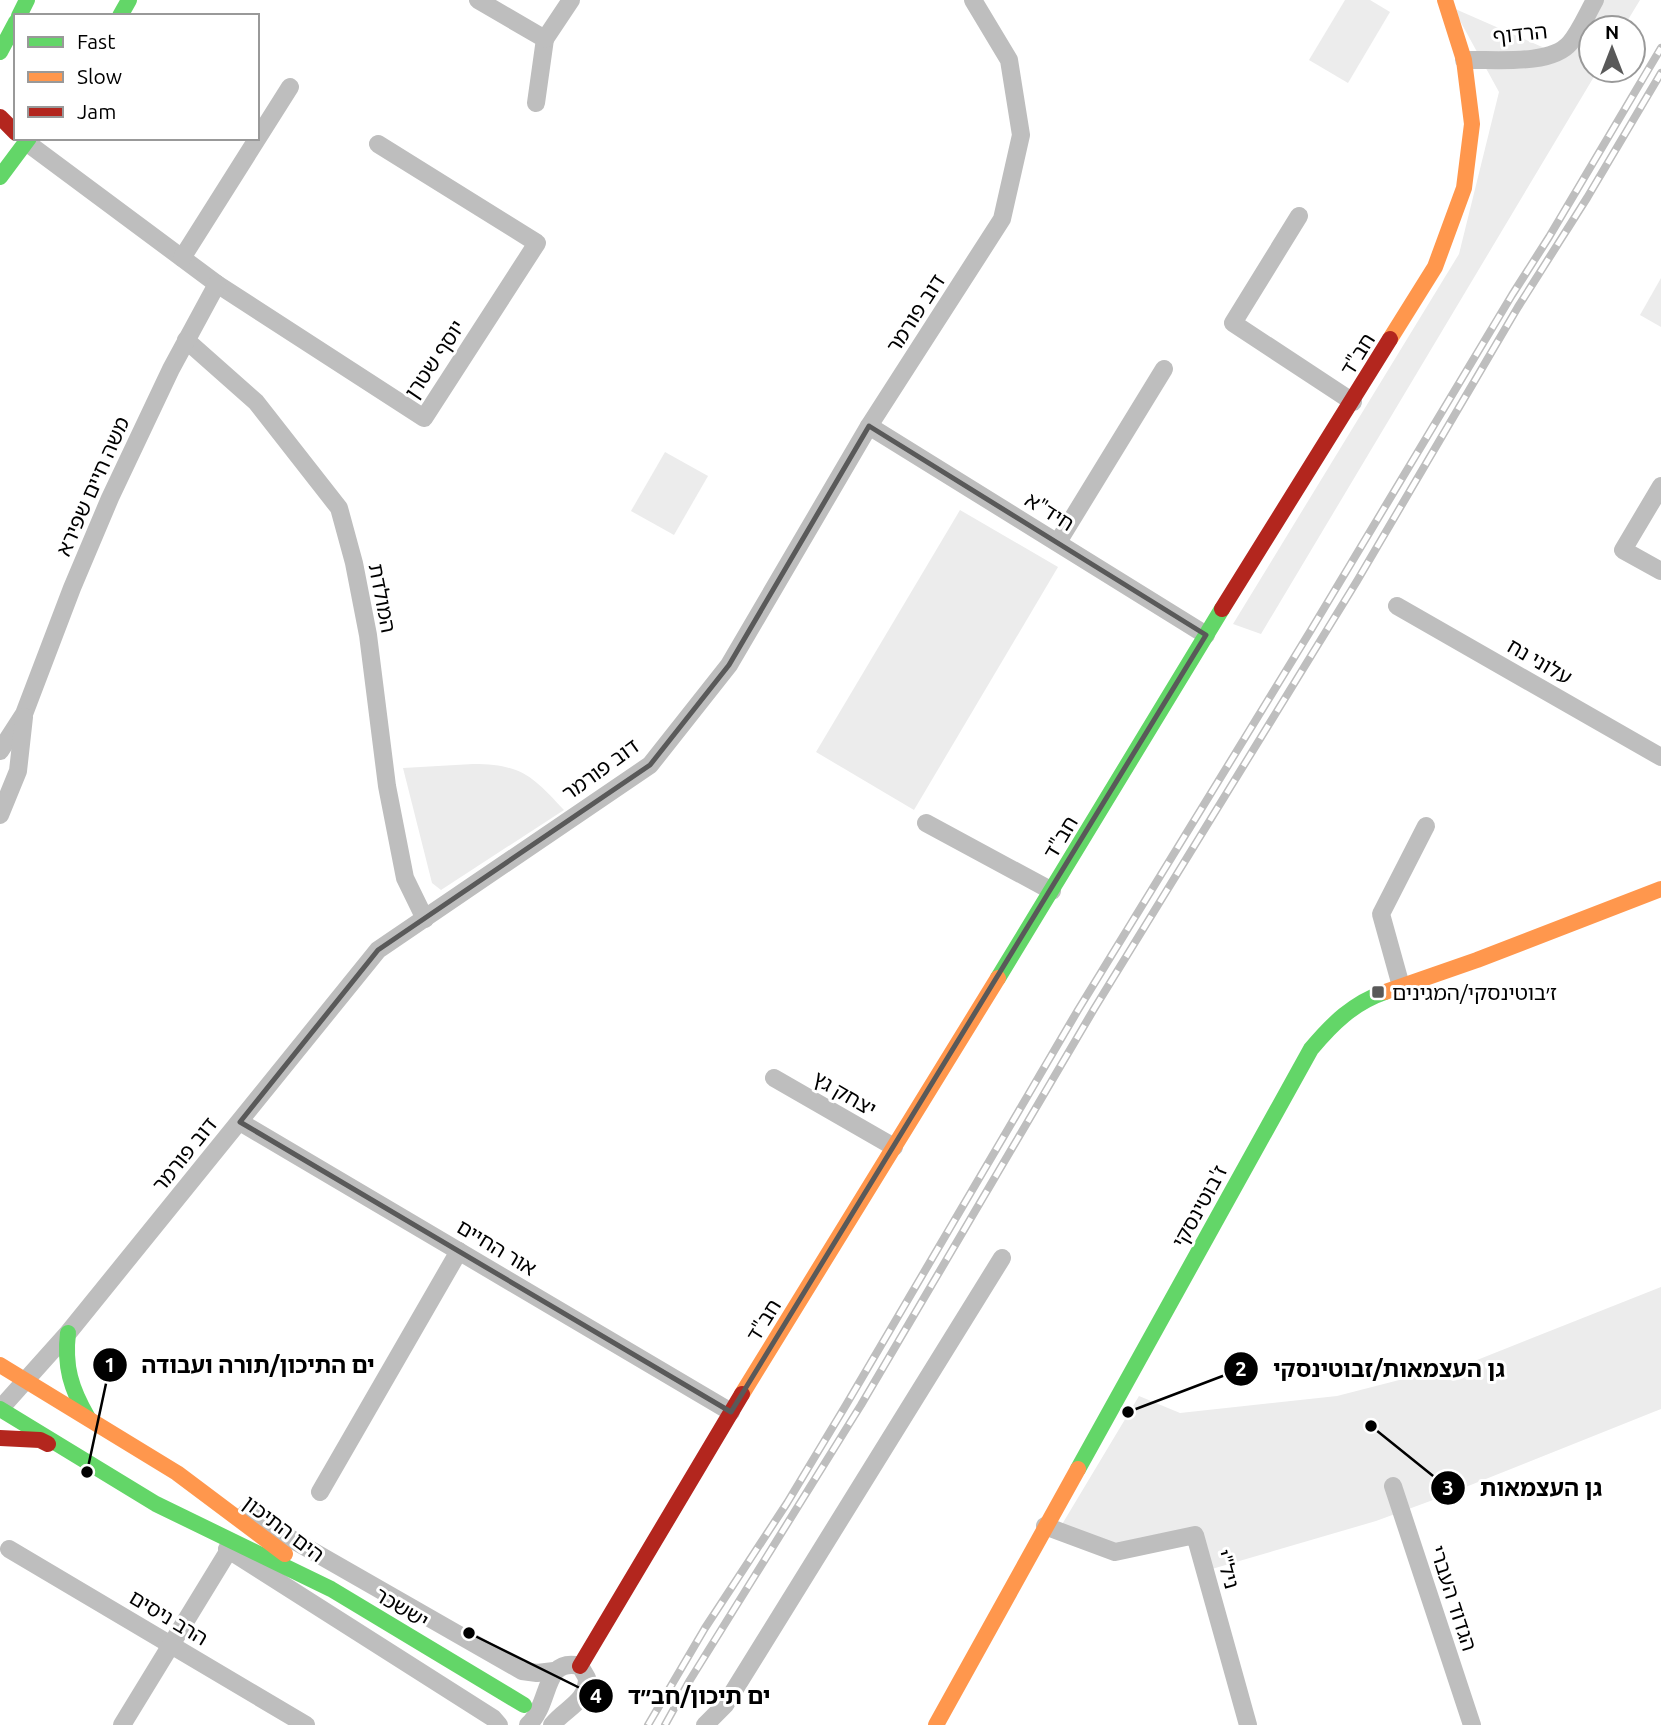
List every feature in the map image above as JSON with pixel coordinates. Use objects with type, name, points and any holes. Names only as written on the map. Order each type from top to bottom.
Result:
[{"type":"street","points":[[478,0],[545,39]]},
{"type":"street","points":[[536,103],[545,39],[572,0]]},
{"type":"street","name":"חב\"ד","points":[[580,1666],[731,1412],[1052,891],[1206,635],[1435,267],[1464,188],[1472,124],[1464,60],[1445,0]]},
{"type":"street","name":"הרדוף","points":[[1464,60],[1539,58],[1557,54],[1570,43],[1595,0]]},
{"type":"street","name":"דוב פורמר","points":[[0,1409],[68,1333],[378,950],[650,765],[729,665],[869,426],[1002,219],[1021,135],[1009,60],[974,1]]},
{"type":"street","points":[[0,52],[14,26]]},
{"type":"street","points":[[259,136],[290,87]]},
{"type":"street","points":[[0,117],[14,130]]},
{"type":"street","points":[[0,177],[22,140]]},
{"type":"street","name":"יוסף שטרן","points":[[26,140],[217,284],[424,418],[537,243],[378,144]]},
{"type":"street","points":[[182,258],[257,140]]},
{"type":"street","points":[[1299,216],[1233,323],[1353,402]]},
{"type":"street","name":"משה חיים שפירא","points":[[0,751],[24,714],[110,498],[170,369],[217,284]]},
{"type":"street","name":"המולדת","points":[[186,340],[256,402],[339,508],[354,563],[368,635],[387,786],[405,878],[425,919]]},
{"type":"street","points":[[1058,542],[1164,369]]},
{"type":"street","name":"חיד\"א","points":[[869,426],[1206,635]]},
{"type":"street","points":[[1661,486],[1623,550],[1661,571]]},
{"type":"street","name":"עלוני נח","points":[[1396,606],[1661,757]]},
{"type":"street","name":"משה חיים שפירא","points":[[2,810],[18,771],[24,714]]},
{"type":"street","points":[[0,760],[7,760],[15,765],[18,771]]},
{"type":"street","points":[[926,823],[1052,891]]},
{"type":"street","points":[[1401,986],[1381,914],[1426,825]]},
{"type":"street","name":"ז'בוטינסקי","points":[[936,1725],[1311,1049],[1349,1010],[1377,995],[1477,960],[1661,889]]},
{"type":"street","name":"יצחק גץ","points":[[774,1078],[894,1147]]},
{"type":"street","name":"אור החיים","points":[[240,1122],[731,1412]]},
{"type":"street","points":[[320,1492],[459,1251]]},
{"type":"street","points":[[705,1725],[725,1705],[1003,1258]]},
{"type":"street","points":[[68,1333],[64,1356],[68,1377],[88,1419]]},
{"type":"street","name":"הים התיכון","points":[[0,1365],[177,1474],[331,1589]]},
{"type":"street","name":"הים התיכון","points":[[0,1409],[156,1504],[331,1589]]},
{"type":"street","points":[[0,1438],[40,1440],[74,1454]]},
{"type":"street","points":[[177,1474],[522,1671],[537,1673],[554,1671],[566,1665],[580,1666],[587,1678],[586,1692],[576,1705],[552,1725]]},
{"type":"street","name":"הגדוד העברי","points":[[1393,1486],[1472,1725]]},
{"type":"street","points":[[156,1504],[493,1718],[499,1725]]},
{"type":"street","name":"ניל\"י","points":[[1045,1526],[1115,1552],[1195,1535],[1248,1725]]},
{"type":"street","name":"הרב ניסים","points":[[9,1549],[306,1725]]},
{"type":"street","points":[[122,1725],[229,1550]]},
{"type":"street","name":"יששכר","points":[[331,1589],[524,1705]]},
{"type":"street","points":[[528,1725],[540,1710],[554,1671]]},
{"type":"highlighted area","points":[[869,426],[1206,635],[731,1412],[240,1122],[378,950],[650,765],[729,665]]},
{"type":"shaded area","points":[[1345,0],[1370,0],[1390,12],[1348,83],[1309,60]]},
{"type":"shaded area","points":[[1600,0],[1640,0],[1632,14],[1591,14]]},
{"type":"shaded area","points":[[1453,8],[1565,57],[1577,37],[1577,84],[1590,84],[1261,634],[1233,624],[1459,254],[1499,92]]},
{"type":"shaded area","points":[[1661,278],[1661,327],[1640,315]]},
{"type":"shaded area","points":[[665,452],[708,476],[674,535],[631,511]]},
{"type":"shaded area","points":[[960,510],[1058,567],[914,810],[816,752]]},
{"type":"shaded area","points":[[473,764],[504,767],[525,775],[544,789],[564,810],[441,890],[432,883],[403,768]]},
{"type":"shaded area","points":[[1661,1287],[1661,1409],[1376,1521],[1205,1571],[1195,1536],[1115,1552],[1058,1531],[1139,1396],[1180,1413],[1337,1396],[1477,1360]]},
{"type":"railway","points":[[648,1725],[705,1628],[787,1503],[1078,1010],[1311,630],[1661,48]]},
{"type":"railway","points":[[665,1725],[690,1680],[861,1405],[1094,1009],[1357,581],[1518,307],[1661,73]]},
{"type":"traffic: fast","points":[[20,14],[27,0]]},
{"type":"traffic: fast","points":[[121,14],[129,0]]},
{"type":"traffic: fast","points":[[0,52],[14,26]]},
{"type":"traffic: fast","points":[[0,177],[28,140]]},
{"type":"traffic: fast","points":[[998,978],[1222,609]]},
{"type":"traffic: fast","points":[[1078,1469],[1311,1049],[1344,1015],[1385,992]]},
{"type":"traffic: fast","points":[[68,1333],[70,1377],[88,1418]]},
{"type":"traffic: fast","points":[[0,1409],[156,1504],[331,1589],[524,1705]]},
{"type":"traffic: slow","points":[[1390,339],[1435,267],[1464,188],[1472,124],[1464,60],[1445,0]]},
{"type":"traffic: slow","points":[[1385,992],[1477,960],[1661,889]]},
{"type":"traffic: slow","points":[[742,1394],[998,978]]},
{"type":"traffic: slow","points":[[0,1365],[177,1473],[285,1554]]},
{"type":"traffic: slow","points":[[936,1725],[1078,1469]]},
{"type":"traffic: jam","points":[[0,117],[14,131]]},
{"type":"traffic: jam","points":[[1222,609],[1390,339]]},
{"type":"traffic: jam","points":[[580,1666],[742,1394]]},
{"type":"traffic: jam","points":[[0,1438],[40,1440],[48,1444]]},
{"type":"place","name":"ז׳בוטינסקי/המגינים","points":[[1378,992]]},
{"type":"place","name":"גן העצמאות/זבוטינסקי","points":[[1128,1412]]},
{"type":"place","name":"גן העצמאות","points":[[1371,1426]]},
{"type":"place","name":"ים התיכון/תורה ועבודה","points":[[87,1472]]},
{"type":"place","name":"ים תיכון/חב״ד","points":[[469,1633]]}]
